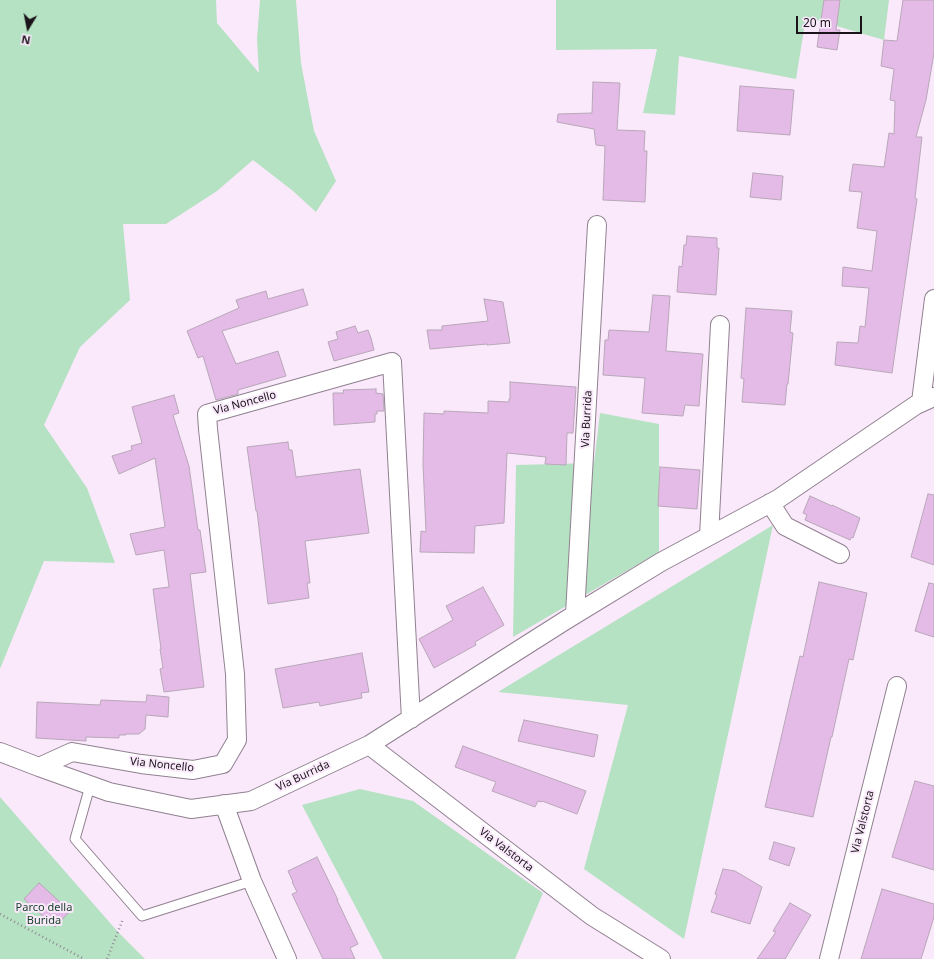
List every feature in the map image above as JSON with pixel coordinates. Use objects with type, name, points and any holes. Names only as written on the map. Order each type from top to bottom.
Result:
[{"type":"street","name":"Via Burrida","points":[[575,614],[598,225]]},
{"type":"street","points":[[928,399],[934,299]]},
{"type":"street","points":[[709,536],[720,325]]},
{"type":"street","name":"Via Noncello","points":[[39,767],[72,752],[141,764],[193,770],[223,764],[237,740],[235,674],[207,414],[392,362],[411,720]]},
{"type":"street","name":"Via Burrida","points":[[0,752],[109,792],[191,809],[251,801],[369,745],[411,720],[575,614],[661,562],[778,499],[819,470],[928,399]]},
{"type":"street","points":[[770,503],[785,526],[840,554]]},
{"type":"street","name":"Via Valstorta","points":[[828,959],[897,686]]},
{"type":"street","name":"Via Valstorta","points":[[369,745],[592,916],[650,956]]},
{"type":"street","points":[[224,804],[252,881],[288,959]]},
{"type":"lane","points":[[90,786],[75,839],[142,916],[252,881]]},
{"type":"path","points":[[107,959],[130,902]]},
{"type":"path","points":[[0,914],[84,959]]},
{"type":"green space","points":[[0,0],[216,0],[217,23],[259,73],[257,39],[260,0],[296,0],[301,63],[314,131],[336,181],[316,212],[293,191],[253,160],[217,191],[166,224],[123,224],[130,300],[80,347],[44,425],[87,488],[115,563],[44,561],[0,669]]},
{"type":"green space","points":[[556,0],[889,0],[884,40],[806,17],[796,79],[679,56],[675,115],[643,113],[657,49],[556,50]]},
{"type":"green space","points":[[600,413],[659,424],[659,552],[513,637],[516,465],[594,463]]},
{"type":"green space","points":[[773,525],[684,939],[584,869],[628,705],[498,692]]},
{"type":"green space","points":[[360,789],[413,801],[543,893],[515,959],[383,959],[302,805]]},
{"type":"green space","name":"Parco della Burida","points":[[0,797],[118,932],[145,959],[0,959]]},
{"type":"building","points":[[824,0],[840,0],[836,30],[840,30],[837,50],[817,47]]},
{"type":"building","points":[[903,0],[934,0],[934,53],[926,100],[916,137],[922,137],[915,198],[917,199],[892,373],[835,365],[837,342],[858,343],[860,326],[865,327],[869,288],[842,286],[843,267],[872,271],[877,231],[857,228],[862,192],[849,191],[853,164],[884,167],[889,133],[894,134],[895,101],[890,100],[894,69],[881,66],[884,40],[897,41]]},
{"type":"building","points":[[593,82],[620,83],[617,130],[645,131],[644,151],[647,151],[645,202],[603,200],[605,146],[596,145],[594,129],[557,122],[558,114],[592,113]]},
{"type":"building","points":[[740,86],[794,90],[790,135],[737,131]]},
{"type":"building","points":[[753,173],[783,176],[781,200],[750,197]]},
{"type":"building","points":[[687,236],[717,238],[717,248],[719,248],[716,295],[677,292],[679,266],[682,267],[684,245],[686,245]]},
{"type":"building","points":[[303,289],[308,305],[222,331],[236,364],[278,351],[286,376],[238,390],[238,394],[216,400],[203,356],[198,358],[187,331],[239,308],[236,300],[266,291],[268,299]]},
{"type":"building","points":[[653,295],[670,296],[666,351],[703,354],[699,406],[685,405],[683,416],[642,413],[645,378],[603,375],[605,340],[608,340],[609,330],[649,332]]},
{"type":"building","points":[[484,299],[503,302],[510,343],[430,349],[427,330],[442,330],[442,326],[488,321]]},
{"type":"building","points":[[746,308],[792,311],[790,332],[793,333],[785,405],[742,402],[744,379],[741,378]]},
{"type":"building","points":[[355,326],[358,333],[368,330],[374,350],[334,361],[328,342],[338,339],[336,332]]},
{"type":"building","points":[[510,382],[576,387],[573,433],[567,433],[566,465],[545,464],[546,457],[507,453],[504,523],[475,526],[474,553],[420,552],[421,531],[426,532],[423,464],[424,413],[444,414],[444,411],[488,413],[488,401],[509,402]]},
{"type":"building","points":[[376,389],[376,393],[383,394],[384,411],[377,411],[377,414],[375,414],[375,422],[334,425],[333,393],[344,393],[343,390]]},
{"type":"building","points":[[174,395],[179,413],[173,415],[189,466],[198,530],[200,530],[206,572],[190,574],[204,687],[164,692],[160,669],[163,668],[161,649],[153,589],[169,587],[164,550],[136,555],[130,534],[165,527],[155,458],[119,474],[112,456],[132,450],[131,446],[142,443],[132,407]]},
{"type":"building","points":[[288,442],[289,450],[292,450],[296,477],[360,469],[369,533],[305,541],[310,583],[307,583],[309,598],[268,604],[257,511],[247,447]]},
{"type":"building","points":[[660,467],[700,470],[697,509],[658,506]]},
{"type":"building","points":[[928,494],[934,495],[934,565],[911,557]]},
{"type":"building","points":[[810,496],[860,518],[853,538],[852,537],[850,540],[805,520],[807,515],[803,513]]},
{"type":"building","points":[[819,582],[867,593],[853,660],[849,659],[813,817],[765,807],[800,656],[803,657]]},
{"type":"building","points":[[929,583],[934,584],[934,637],[915,631]]},
{"type":"building","points":[[483,587],[504,625],[475,642],[476,645],[434,668],[419,639],[453,620],[446,606]]},
{"type":"building","points":[[362,653],[369,692],[361,693],[362,698],[320,706],[319,702],[283,708],[275,669]]},
{"type":"building","points":[[147,695],[169,697],[168,717],[146,715],[145,729],[139,734],[119,735],[119,738],[86,737],[86,741],[36,738],[37,702],[100,705],[101,700],[146,702]]},
{"type":"building","points":[[524,720],[598,735],[594,757],[518,741]]},
{"type":"building","points":[[463,746],[586,791],[577,814],[542,801],[538,801],[535,807],[492,791],[496,782],[455,767]]},
{"type":"building","points":[[915,781],[934,786],[934,870],[892,857]]},
{"type":"building","points":[[774,842],[795,848],[789,866],[769,859]]},
{"type":"building","points":[[317,857],[358,944],[350,948],[355,959],[323,959],[292,894],[297,892],[288,871]]},
{"type":"building","points":[[723,869],[735,871],[762,887],[750,924],[711,912],[717,895],[715,894]]},
{"type":"building","points":[[39,883],[70,911],[55,927],[24,899]]},
{"type":"building","points":[[882,889],[934,904],[934,917],[921,959],[861,959]]},
{"type":"building","points":[[790,903],[811,915],[785,959],[757,959],[776,932],[773,931]]}]
